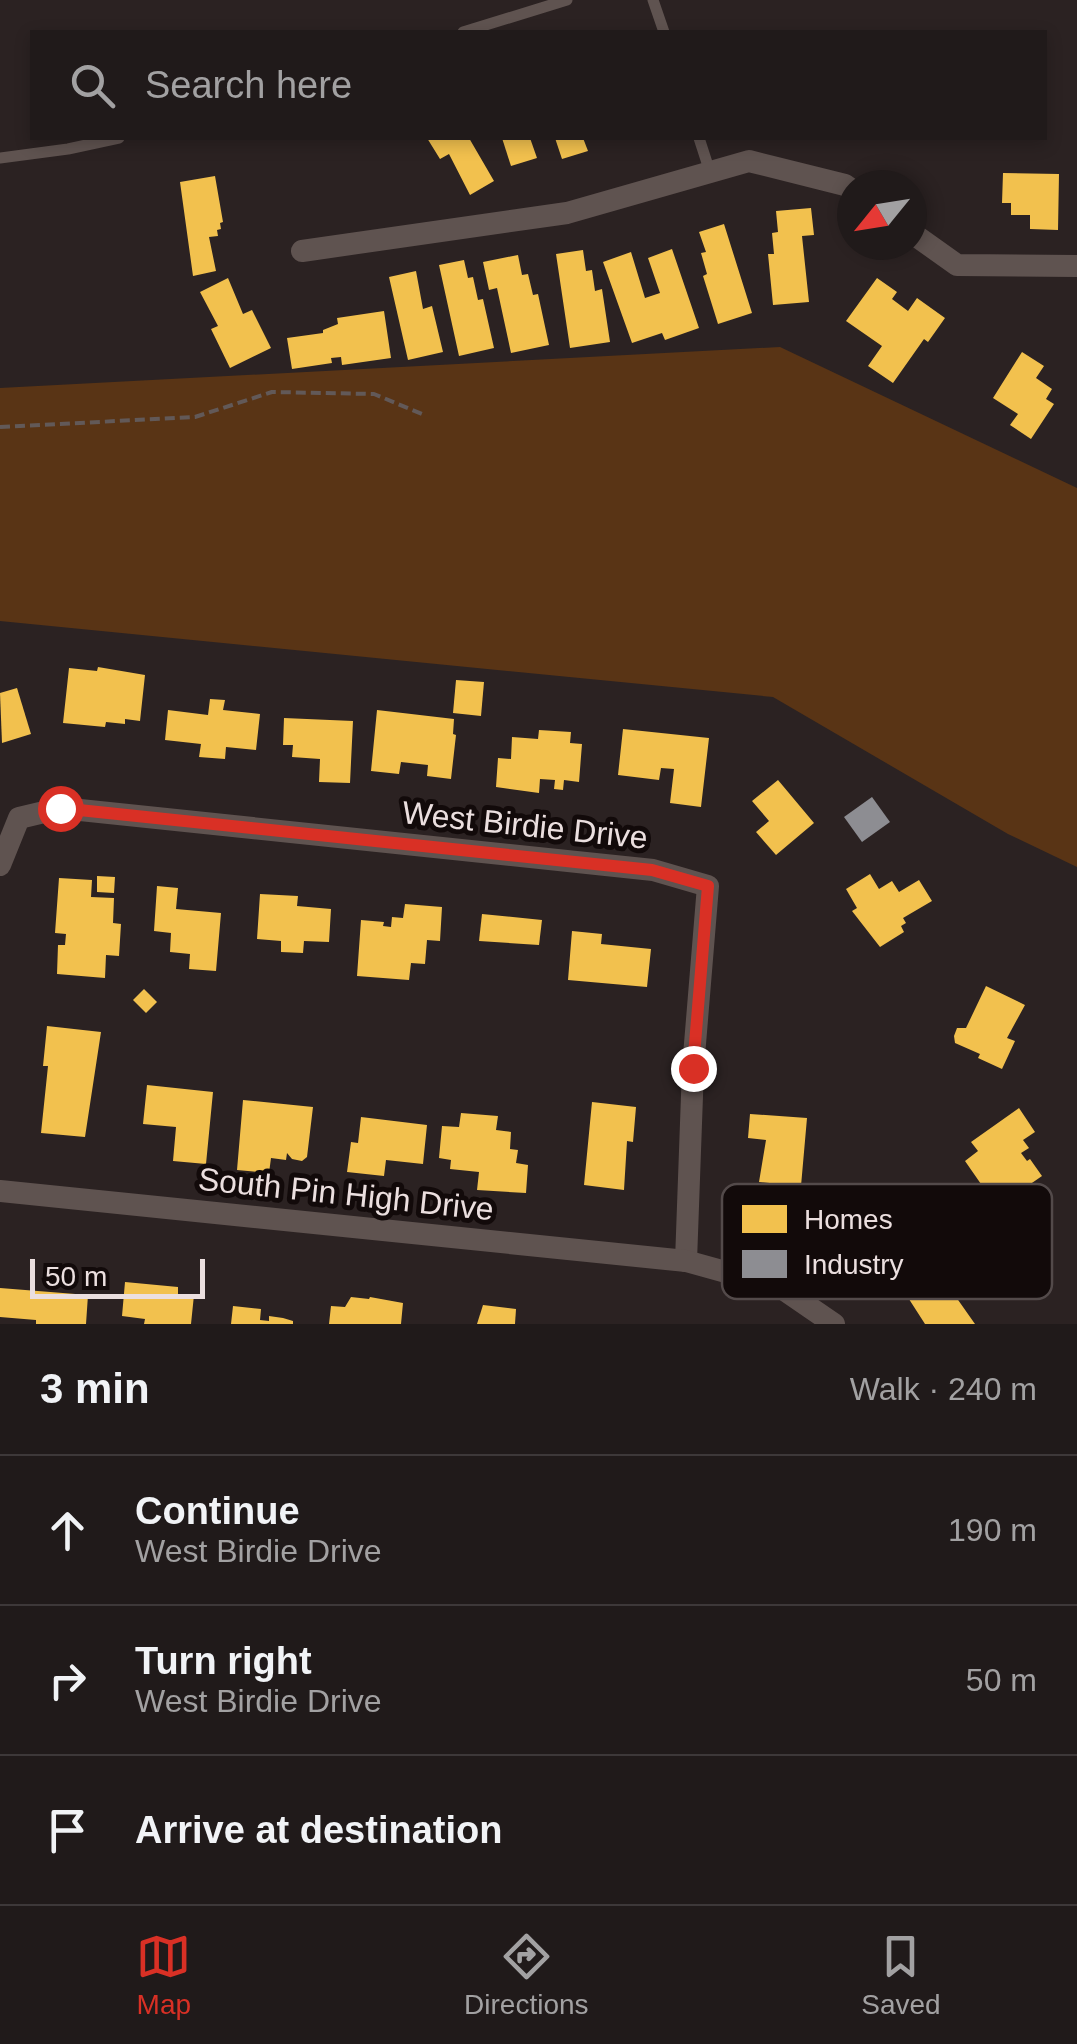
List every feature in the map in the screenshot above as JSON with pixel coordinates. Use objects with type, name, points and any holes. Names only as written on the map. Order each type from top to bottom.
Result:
[{"type":"street","points":[[302,251],[568,213],[748,160],[837,184]]},
{"type":"street","points":[[927,243],[958,265],[1077,266]]},
{"type":"street","name":"West Birdie Drive","points":[[0,865],[19,818],[60,808],[652,870],[708,886],[693,1068],[686,1261]]},
{"type":"street","name":"South Pin High Drive","points":[[0,1191],[686,1261],[722,1271]]},
{"type":"street","name":"South Pin High Drive","points":[[798,1299],[834,1324]]},
{"type":"lane","points":[[470,30],[567,0]]},
{"type":"lane","points":[[653,0],[663,30]]},
{"type":"lane","points":[[0,158],[107,140]]},
{"type":"lane","points":[[700,140],[710,172]]},
{"type":"path","points":[[0,427],[195,417],[272,392],[374,394],[422,414]]},
{"type":"shaded area","points":[[780,347],[1077,488],[1077,867],[1008,834],[773,697],[0,621],[0,388]]},
{"type":"building: Homes","points":[[428,140],[470,140],[494,181],[470,195],[449,154],[440,159]]},
{"type":"building: Homes","points":[[503,140],[531,140],[537,158],[511,166]]},
{"type":"building: Homes","points":[[556,140],[584,140],[588,151],[562,159]]},
{"type":"building: Homes","points":[[1003,173],[1059,174],[1058,230],[1030,229],[1030,215],[1011,215],[1011,203],[1002,203]]},
{"type":"building: Homes","points":[[215,176],[223,222],[218,236],[209,237],[216,271],[193,276],[180,182]]},
{"type":"building: Homes","points":[[811,208],[814,235],[802,236],[809,302],[773,305],[768,254],[774,254],[776,211]]},
{"type":"building: Homes","points":[[724,224],[752,313],[718,324],[703,276],[707,274],[701,253],[706,252],[699,232]]},
{"type":"building: Homes","points":[[672,249],[699,328],[665,340],[662,333],[632,343],[603,262],[631,252],[645,298],[660,293],[648,258]]},
{"type":"building: Homes","points":[[583,250],[586,271],[592,270],[595,291],[602,289],[610,342],[570,348],[556,254]]},
{"type":"building: Homes","points":[[518,255],[522,275],[528,274],[533,295],[538,294],[549,345],[511,353],[497,288],[489,290],[483,262]]},
{"type":"building: Homes","points":[[464,260],[478,300],[483,299],[494,348],[459,356],[439,265]]},
{"type":"building: Homes","points":[[416,271],[423,309],[432,306],[443,352],[408,360],[389,277]]},
{"type":"building: Homes","points":[[228,278],[243,314],[252,310],[271,348],[230,368],[211,329],[218,326],[200,292]]},
{"type":"building: Homes","points":[[877,278],[897,292],[892,299],[908,311],[917,298],[945,318],[928,342],[924,339],[893,383],[868,366],[882,346],[846,321]]},
{"type":"building: Homes","points":[[384,311],[391,358],[342,365],[341,357],[331,358],[332,363],[292,369],[287,338],[323,333],[338,324],[337,318]]},
{"type":"building: Homes","points":[[1022,352],[1044,366],[1036,378],[1052,389],[1046,399],[1054,404],[1031,439],[1010,425],[1018,414],[993,398]]},
{"type":"building: Homes","points":[[98,667],[145,675],[140,721],[106,722],[105,727],[63,723],[69,668],[97,671]]},
{"type":"building: Homes","points":[[456,680],[484,682],[481,716],[453,713]]},
{"type":"building: Homes","points":[[17,688],[31,734],[2,743],[0,693]]},
{"type":"building: Homes","points":[[210,699],[225,700],[223,710],[260,714],[256,750],[226,747],[225,759],[199,757],[201,744],[165,740],[168,710],[208,715]]},
{"type":"building: Homes","points":[[377,710],[454,719],[451,779],[427,776],[428,765],[401,762],[399,774],[371,771]]},
{"type":"building: Homes","points":[[284,718],[353,721],[350,783],[319,782],[320,759],[292,757],[293,745],[283,745]]},
{"type":"building: Homes","points":[[623,729],[709,738],[701,807],[670,803],[674,769],[661,768],[659,780],[618,775]]},
{"type":"building: Homes","points":[[539,730],[571,732],[570,743],[582,744],[579,782],[564,780],[563,790],[554,789],[555,780],[540,779],[539,793],[496,787],[498,758],[511,759],[512,737],[538,739]]},
{"type":"building: Homes","points":[[778,780],[814,823],[776,855],[756,832],[769,821],[752,801]]},
{"type":"building: Homes","points":[[870,874],[879,889],[892,881],[899,892],[919,880],[932,901],[903,918],[904,932],[880,947],[852,911],[857,908],[846,889]]},
{"type":"building: Homes","points":[[97,876],[115,877],[114,893],[97,892]]},
{"type":"building: Homes","points":[[59,878],[92,880],[91,897],[114,898],[113,923],[121,924],[119,956],[106,955],[105,978],[57,974],[58,945],[65,945],[66,934],[55,933]]},
{"type":"building: Homes","points":[[157,886],[178,888],[176,909],[221,913],[216,971],[189,969],[190,954],[170,952],[171,933],[154,931]]},
{"type":"building: Homes","points":[[260,894],[298,896],[297,906],[331,909],[329,942],[304,941],[303,953],[281,952],[281,941],[257,939]]},
{"type":"building: Homes","points":[[405,904],[442,907],[440,941],[427,940],[425,964],[411,963],[409,980],[357,976],[361,920],[384,922],[383,926],[391,927],[392,917],[403,918]]},
{"type":"building: Homes","points":[[482,914],[542,920],[539,945],[479,941]]},
{"type":"building: Homes","points":[[572,931],[602,934],[601,944],[651,949],[647,987],[568,980]]},
{"type":"building: Homes","points":[[986,986],[1025,1005],[1007,1038],[1015,1041],[1002,1069],[955,1043],[957,1028],[966,1028]]},
{"type":"building: Homes","points":[[144,989],[157,1002],[146,1013],[133,1000]]},
{"type":"building: Homes","points":[[47,1026],[101,1032],[85,1137],[41,1133],[48,1066],[43,1066]]},
{"type":"building: Homes","points":[[147,1085],[213,1092],[206,1164],[173,1161],[176,1127],[143,1124]]},
{"type":"building: Homes","points":[[243,1100],[313,1107],[307,1157],[302,1161],[292,1159],[287,1153],[286,1160],[271,1158],[269,1173],[237,1170]]},
{"type":"building: Homes","points":[[592,1102],[636,1107],[633,1142],[627,1141],[624,1190],[584,1185]]},
{"type":"building: Homes","points":[[1019,1108],[1035,1132],[1023,1140],[1029,1148],[1021,1153],[1042,1176],[1031,1184],[981,1184],[965,1161],[978,1151],[971,1142]]},
{"type":"building: Homes","points":[[461,1113],[498,1116],[496,1130],[511,1132],[510,1149],[518,1150],[516,1163],[528,1165],[526,1193],[477,1190],[479,1172],[450,1169],[451,1160],[439,1158],[442,1126],[459,1127]]},
{"type":"building: Homes","points":[[750,1114],[807,1118],[801,1184],[759,1182],[766,1140],[748,1138]]},
{"type":"building: Homes","points":[[361,1117],[427,1125],[423,1164],[386,1160],[384,1176],[347,1172],[351,1142],[358,1143]]},
{"type":"building: Homes","points":[[125,1282],[178,1287],[178,1294],[194,1295],[191,1324],[144,1324],[145,1319],[122,1316]]},
{"type":"building: Homes","points":[[0,1288],[88,1295],[86,1324],[36,1324],[36,1320],[0,1317]]},
{"type":"building: Homes","points":[[351,1297],[403,1303],[401,1324],[329,1324],[331,1306],[345,1307]]},
{"type":"building: Homes","points":[[909,1299],[957,1299],[975,1324],[925,1324]]},
{"type":"building: Homes","points":[[483,1305],[516,1309],[515,1324],[477,1324]]},
{"type":"building: Homes","points":[[233,1306],[261,1309],[260,1320],[269,1321],[269,1316],[293,1324],[231,1324]]},
{"type":"building: Industry","points":[[872,797],[890,822],[862,842],[844,817]]},
{"type":"route","points":[[60,808],[652,870],[708,886],[693,1068]]}]
